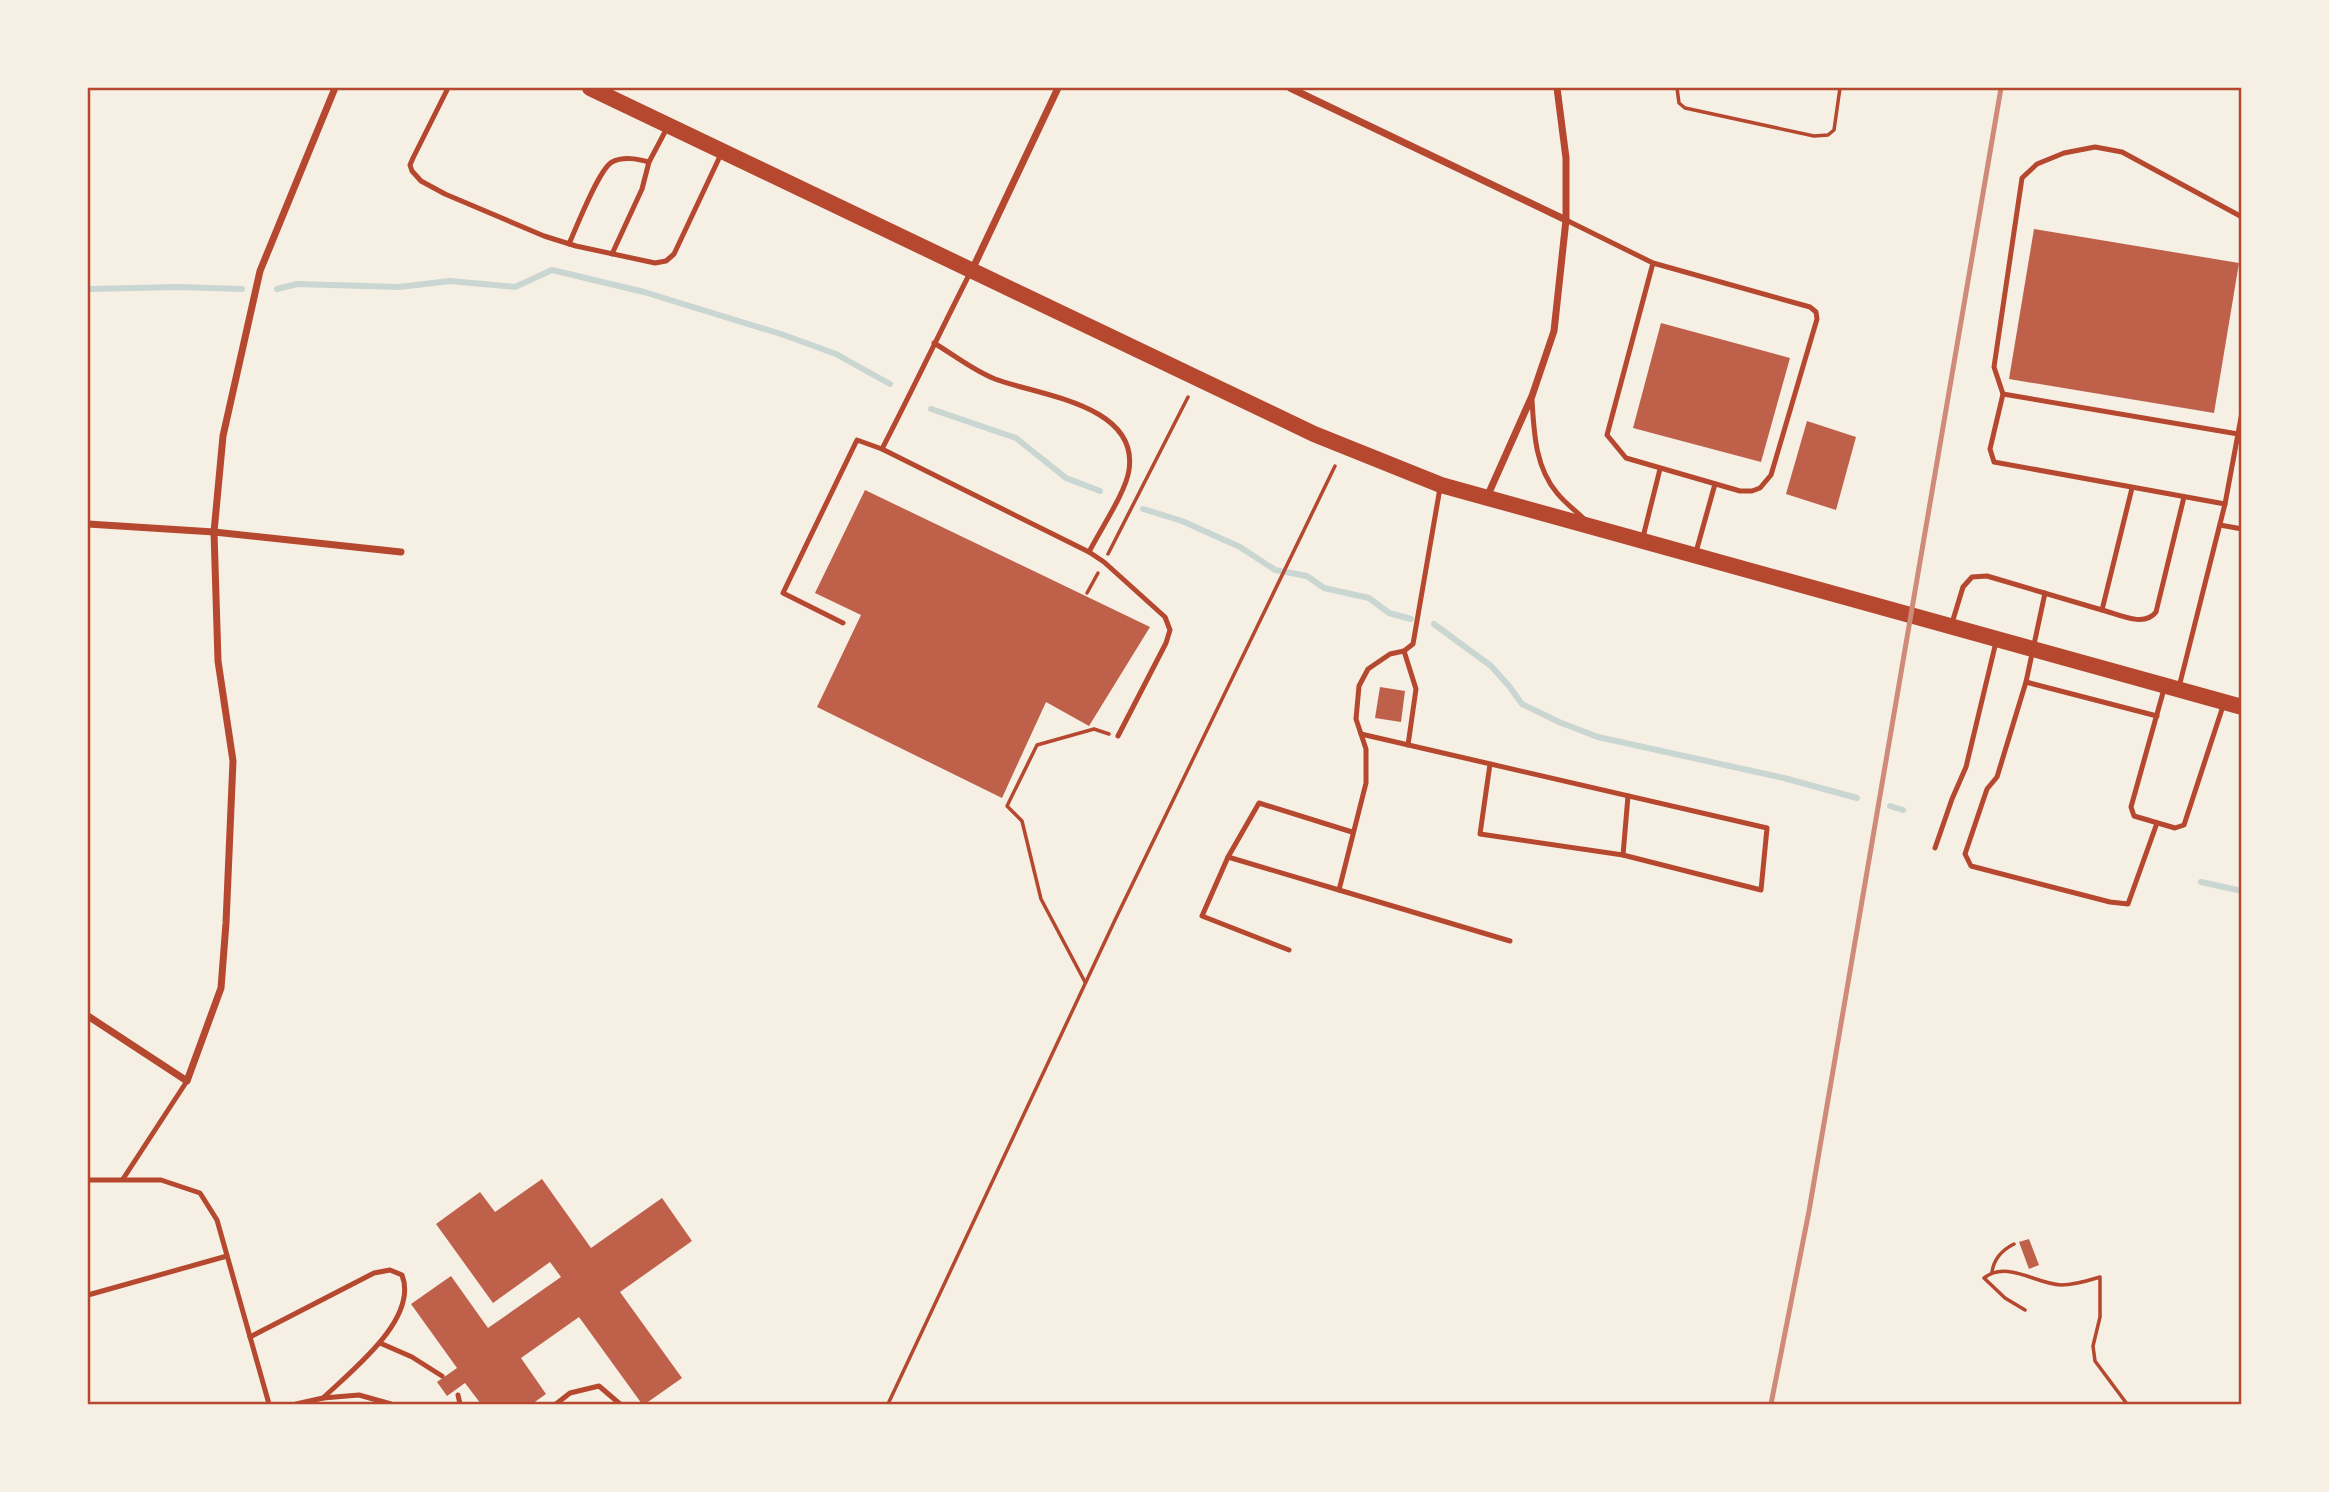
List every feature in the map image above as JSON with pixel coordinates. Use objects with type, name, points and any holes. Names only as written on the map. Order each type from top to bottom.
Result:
[{"type":"main road","points":[[590,88],[1314,434],[1441,485],[2242,707]]},
{"type":"street","points":[[88,1016],[187,1081],[221,988],[233,761],[218,661],[214,532],[223,436],[260,271],[335,88]]},
{"type":"street","points":[[972,270],[1058,88]]},
{"type":"street","points":[[1290,88],[1566,220]]},
{"type":"street","points":[[1487,498],[1532,396],[1554,331],[1566,220],[1566,158],[1557,88]]},
{"type":"street","points":[[88,524],[214,532],[401,552]]},
{"type":"lane","points":[[448,88],[410,165],[421,181],[544,236],[612,254],[655,263],[666,261],[674,254],[722,151]]},
{"type":"lane","points":[[612,254],[642,189],[649,162],[668,125]]},
{"type":"lane","points":[[2225,504],[1994,462],[1990,449],[2003,394],[1994,367],[2022,178],[2037,164],[2064,153],[2095,148],[2122,152],[2242,217]]},
{"type":"lane","points":[[569,244],[604,167],[621,159],[634,158],[649,162]]},
{"type":"lane","points":[[1566,220],[1653,263],[1810,307],[1816,312],[1817,320],[1771,475],[1760,488],[1752,491],[1715,484],[1626,458],[1607,435],[1653,263]]},
{"type":"lane","points":[[882,449],[972,270]]},
{"type":"lane","points":[[934,343],[992,378],[1093,409],[1111,421],[1123,437],[1129,452],[1129,469],[1089,552]]},
{"type":"lane","points":[[2003,394],[2238,434]]},
{"type":"lane","points":[[1532,396],[1535,442],[1543,470],[1556,492],[1592,527]]},
{"type":"lane","points":[[2224,702],[2184,825],[2175,828],[2134,816],[2131,807],[2157,716],[2172,688],[2220,525],[2242,412]]},
{"type":"lane","points":[[843,623],[783,593],[857,440],[882,449],[1089,552],[1104,562],[1165,617],[1170,630],[1166,643],[1118,736]]},
{"type":"lane","points":[[1642,541],[1660,469]]},
{"type":"lane","points":[[1695,555],[1715,484]]},
{"type":"lane","points":[[1339,890],[1366,783],[1366,749],[1356,719],[1359,686],[1368,669],[1390,654],[1404,651],[1413,644],[1441,485]]},
{"type":"lane","points":[[2102,610],[2132,488]]},
{"type":"lane","points":[[1951,626],[1964,587],[1972,577],[1987,576],[2143,621],[2151,618],[2155,612],[2184,497]]},
{"type":"lane","points":[[2220,525],[2242,529]]},
{"type":"lane","points":[[2045,593],[2026,682],[1997,777],[1987,789],[1965,854],[1971,866],[2110,902],[2128,904],[2157,822]]},
{"type":"lane","points":[[1935,848],[1966,767],[1997,639]]},
{"type":"lane","points":[[1404,651],[1416,688],[1408,745]]},
{"type":"lane","points":[[2026,682],[2157,716]]},
{"type":"lane","points":[[1360,734],[1408,745],[1490,764],[1628,796],[1767,828],[1761,890],[1623,855],[1480,834],[1490,764]]},
{"type":"lane","points":[[1623,855],[1628,796]]},
{"type":"lane","points":[[1289,950],[1202,916],[1228,857],[1259,803],[1352,832]]},
{"type":"lane","points":[[1228,857],[1510,941]]},
{"type":"lane","points":[[123,1179],[187,1081]]},
{"type":"lane","points":[[88,1180],[162,1180],[201,1193],[217,1220],[269,1405]]},
{"type":"lane","points":[[88,1295],[227,1256]]},
{"type":"lane","points":[[250,1336],[374,1273],[390,1270],[402,1275],[406,1287],[400,1311],[380,1343],[323,1398]]},
{"type":"lane","points":[[380,1343],[412,1357],[442,1376]]},
{"type":"lane","points":[[556,1405],[570,1393],[598,1387],[620,1405]]},
{"type":"lane","points":[[296,1405],[323,1398],[359,1395],[391,1405]]},
{"type":"lane","points":[[458,1395],[460,1405]]},
{"type":"path","points":[[1677,88],[1679,103],[1685,108],[1814,136],[1828,135],[1834,130],[1840,88]]},
{"type":"path","points":[[1087,593],[1188,397]]},
{"type":"path","points":[[888,1405],[1086,983],[1335,466]]},
{"type":"path","points":[[1086,983],[1041,899],[1022,821],[1007,806],[1037,745],[1094,729],[1118,736]]},
{"type":"path","points":[[1992,1272],[1993,1264],[2003,1249],[2014,1244]]},
{"type":"path","points":[[2025,1310],[2005,1298],[1984,1278],[1992,1272],[2022,1274],[2059,1285],[2078,1284],[2100,1277],[2100,1317],[2093,1346],[2095,1361],[2127,1405]]},
{"type":"building","points":[[2034,229],[2239,263],[2214,413],[2009,379]]},
{"type":"building","points":[[1661,323],[1790,358],[1761,462],[1633,428]]},
{"type":"building","points":[[1807,421],[1856,437],[1836,510],[1786,494]]},
{"type":"building","points":[[865,490],[1150,627],[1089,726],[1046,702],[1002,798],[817,707],[861,615],[815,593]]},
{"type":"building","points":[[1380,687],[1405,691],[1401,722],[1375,718]]},
{"type":"building","points":[[542,1179],[591,1248],[662,1198],[692,1241],[620,1292],[682,1378],[645,1404],[642,1404],[579,1317],[521,1358],[546,1394],[532,1404],[481,1404],[465,1383],[447,1396],[437,1382],[457,1368],[411,1304],[451,1276],[488,1328],[561,1277],[550,1262],[493,1303],[436,1224],[480,1192],[495,1212]]},
{"type":"building","points":[[2029,1239],[2039,1265],[2029,1269],[2019,1242]]},
{"type":"waterway","points":[[277,289],[297,284],[399,287],[450,281],[515,287],[552,270],[644,292],[781,334],[836,354],[890,384]]},
{"type":"waterway","points":[[88,289],[242,289]]},
{"type":"waterway","points":[[931,409],[1016,438],[1066,478],[1100,491]]},
{"type":"waterway","points":[[1143,509],[1182,521],[1240,547],[1275,570],[1307,576],[1324,588],[1369,598],[1389,613],[1411,619]]},
{"type":"waterway","points":[[1434,624],[1491,666],[1522,704],[1559,722],[1598,737],[1784,778],[1857,798]]},
{"type":"waterway","points":[[1890,806],[1903,810]]},
{"type":"waterway","points":[[2201,882],[2242,891]]},
{"type":"railway","points":[[1771,1404],[1809,1211],[2001,88]]}]
